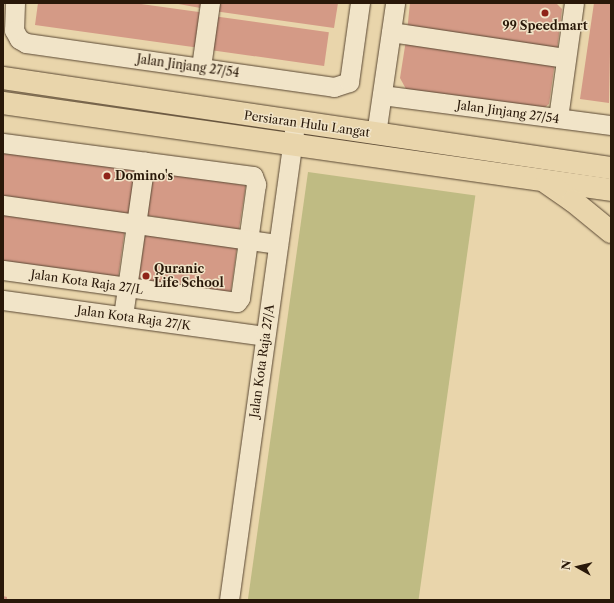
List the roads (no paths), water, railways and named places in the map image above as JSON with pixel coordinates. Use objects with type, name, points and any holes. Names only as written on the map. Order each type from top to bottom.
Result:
[{"type":"main road","name":"Persiaran Hulu Langat","points":[[9,77],[295,122],[611,168]]},
{"type":"main road","name":"Persiaran Hulu Langat","points":[[3,103],[611,190]]},
{"type":"main road","points":[[541,180],[573,201],[611,232]]},
{"type":"street","name":"Jalan Jinjang 27/54","points":[[15,3],[14,30],[19,39],[26,43],[334,87],[349,82],[360,3]]},
{"type":"street","points":[[201,67],[210,3]]},
{"type":"street","points":[[376,134],[395,3]]},
{"type":"street","points":[[558,118],[574,3]]},
{"type":"street","points":[[391,32],[566,58]]},
{"type":"street","name":"Jalan Jinjang 27/54","points":[[382,95],[611,126]]},
{"type":"street","name":"Jalan Kota Raja 27/A","points":[[229,600],[295,122]]},
{"type":"street","points":[[3,143],[253,176],[256,184],[248,239]]},
{"type":"street","points":[[123,316],[144,162]]},
{"type":"street","points":[[3,205],[278,244]]},
{"type":"street","name":"Jalan Kota Raja 27/L","points":[[3,270],[127,288],[234,301],[240,298],[248,239]]},
{"type":"street","name":"Jalan Kota Raja 27/K","points":[[3,300],[265,336]]},
{"type":"place","name":"99 Speedmart","points":[[545,13]]},
{"type":"place","name":"Domino's","points":[[107,176]]},
{"type":"place","name":"Quranic Life School","points":[[146,276]]}]
